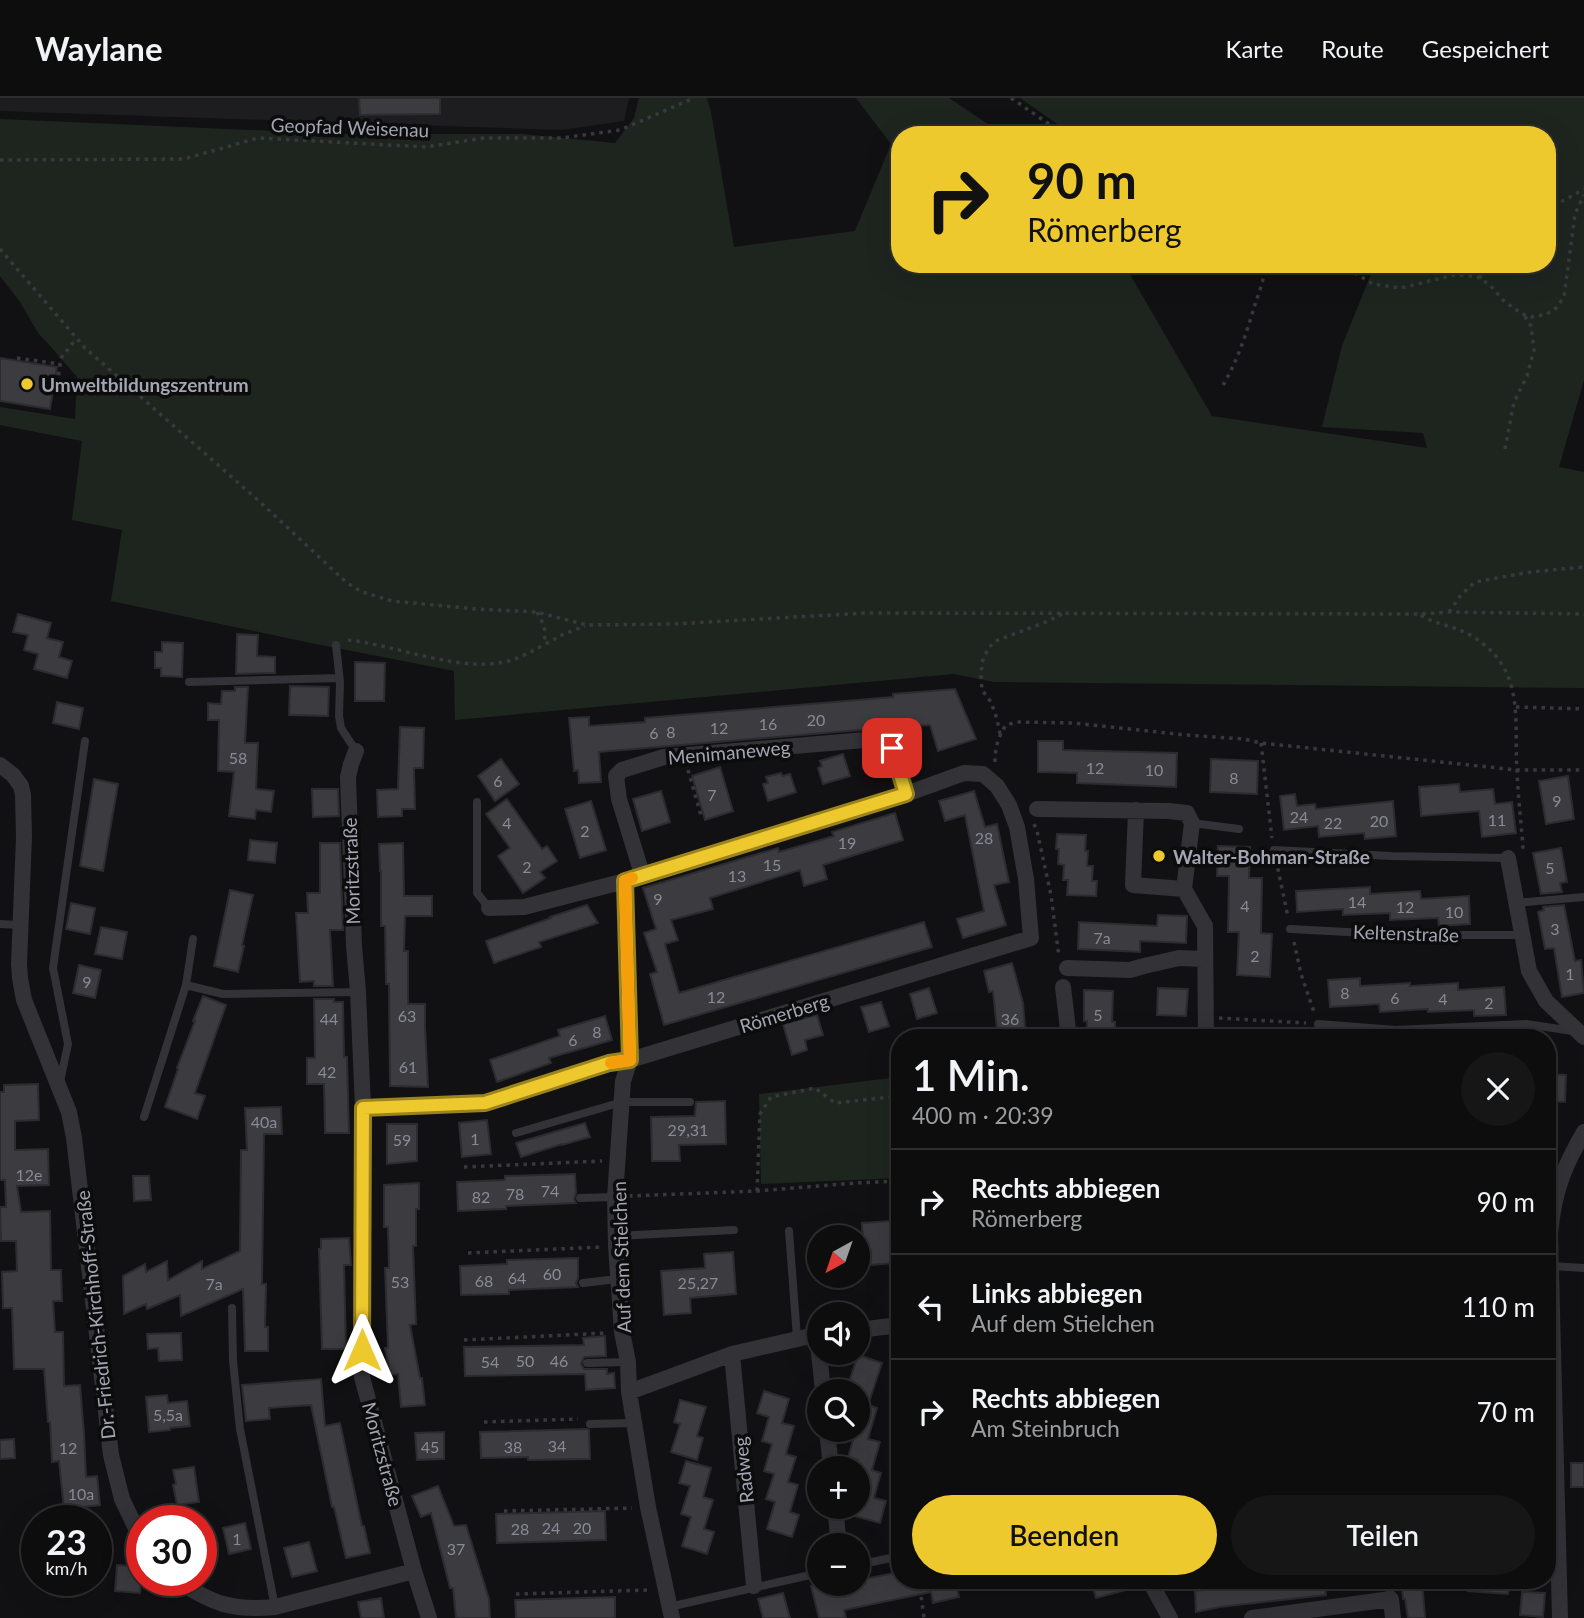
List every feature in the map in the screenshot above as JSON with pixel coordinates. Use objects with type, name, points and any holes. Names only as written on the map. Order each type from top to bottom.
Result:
[{"type":"street","name":"Menimaneweg","points":[[642,874],[619,799],[616,776],[622,770],[664,757],[889,738],[906,794]]},
{"type":"street","name":"Moritzstraße","points":[[356,751],[348,777],[363,1108],[362,1377],[429,1618]]},
{"type":"street","name":"Dr.-Friedrich-Kirchhoff-Straße","points":[[0,765],[13,775],[23,794],[19,964],[24,1000],[69,1112],[111,1455],[126,1507]]},
{"type":"street","points":[[489,908],[524,906],[625,881],[906,794],[964,773],[989,771]]},
{"type":"street","name":"Römerberg","points":[[363,1108],[485,1103],[609,1063],[630,1060],[1031,938],[1026,879],[1017,827],[1009,805],[989,771]]},
{"type":"street","points":[[1037,809],[1187,813],[1192,823],[1185,889],[1205,926],[1206,1029]]},
{"type":"street","points":[[1136,810],[1133,885],[1185,889]]},
{"type":"street","points":[[1508,858],[1529,971],[1546,1001],[1582,1035]]},
{"type":"street","name":"Auf dem Stielchen","points":[[625,881],[630,1060],[623,1080],[615,1197],[618,1279],[629,1392],[648,1507],[671,1612]]},
{"type":"street","points":[[1067,968],[1130,971],[1144,965],[1179,958],[1204,959]]},
{"type":"street","points":[[1062,987],[1068,1029]]},
{"type":"street","points":[[1556,1196],[1564,1169],[1584,1132]]},
{"type":"street","points":[[870,1329],[891,1326]]},
{"type":"street","points":[[629,1392],[732,1354],[807,1336]]},
{"type":"street","name":"Radweg","points":[[732,1354],[754,1586]]},
{"type":"street","points":[[1556,1476],[1560,1618]]},
{"type":"street","points":[[202,1596],[237,1607],[275,1607],[414,1571]]},
{"type":"street","points":[[1154,1589],[1170,1618]]},
{"type":"street","points":[[1252,1618],[1391,1599],[1393,1618]]},
{"type":"lane","points":[[336,645],[341,728],[356,751]]},
{"type":"lane","points":[[189,682],[339,678]]},
{"type":"lane","points":[[59,1085],[68,1044],[53,968],[85,741]]},
{"type":"lane","points":[[477,802],[477,893],[489,908]]},
{"type":"lane","points":[[1192,823],[1239,829]]},
{"type":"lane","points":[[1274,850],[1508,858]]},
{"type":"lane","points":[[1516,903],[1584,897]]},
{"type":"lane","points":[[0,924],[20,925]]},
{"type":"lane","name":"Keltenstraße","points":[[1290,929],[1522,935]]},
{"type":"lane","points":[[144,1117],[186,985],[193,939]]},
{"type":"lane","points":[[186,985],[223,994],[358,992]]},
{"type":"lane","points":[[1318,1024],[1383,1029]]},
{"type":"lane","points":[[1418,1029],[1526,1024],[1551,1029]]},
{"type":"lane","points":[[1556,1030],[1582,1035]]},
{"type":"lane","points":[[516,1133],[622,1102],[690,1102]]},
{"type":"lane","points":[[580,1198],[615,1197]]},
{"type":"lane","points":[[616,1241],[734,1230]]},
{"type":"lane","points":[[789,1231],[797,1338]]},
{"type":"lane","points":[[1556,1264],[1584,1268]]},
{"type":"lane","points":[[583,1283],[618,1279]]},
{"type":"lane","points":[[232,1308],[233,1361],[240,1429],[275,1607]]},
{"type":"lane","points":[[587,1363],[628,1362]]},
{"type":"lane","points":[[590,1424],[634,1423]]},
{"type":"lane","points":[[870,1562],[891,1558]]},
{"type":"lane","name":"Auf dem Stielchen","points":[[671,1612],[754,1586],[807,1575]]},
{"type":"lane","points":[[1390,1589],[1391,1599]]},
{"type":"path","name":"Geopfad Weisenau","points":[[0,160],[184,159],[258,138],[426,147],[484,138],[562,138],[620,131],[694,98]]},
{"type":"path","points":[[1011,98],[1052,126]]},
{"type":"path","points":[[1556,204],[1584,189]]},
{"type":"path","points":[[1522,314],[1532,317],[1547,314],[1564,298],[1575,214],[1584,195]]},
{"type":"path","points":[[0,249],[76,338],[108,369],[259,501],[347,583],[362,592],[392,601],[536,612],[587,625],[675,624],[864,613],[1584,614]]},
{"type":"path","points":[[1223,385],[1250,323],[1263,273]]},
{"type":"path","points":[[1355,273],[1373,284],[1401,288],[1454,275],[1476,276],[1522,314],[1531,326],[1534,350],[1527,376],[1514,402],[1505,449]]},
{"type":"path","points":[[1479,278],[1484,273]]},
{"type":"path","points":[[56,392],[61,358],[76,338]]},
{"type":"path","points":[[18,358],[60,364]]},
{"type":"path","points":[[1449,612],[1475,582],[1530,572],[1584,567]]},
{"type":"path","points":[[536,612],[545,628],[546,637],[542,646]]},
{"type":"path","points":[[1000,734],[991,702],[982,690],[982,662],[989,647],[998,640],[1064,613]]},
{"type":"path","points":[[1419,614],[1432,623],[1467,633],[1488,648],[1508,674],[1516,707],[1517,770],[1523,846],[1508,858]]},
{"type":"path","points":[[336,645],[336,639],[371,643],[411,654],[484,665],[512,660],[587,625]]},
{"type":"path","points":[[1516,707],[1584,709]]},
{"type":"path","points":[[989,771],[1000,734],[1006,725],[1017,722],[1073,723],[1244,739],[1517,770],[1584,770]]},
{"type":"path","points":[[684,755],[702,819]]},
{"type":"path","points":[[757,1191],[760,1114],[771,1097],[815,1088],[835,1103],[891,1097]]},
{"type":"path","points":[[464,1167],[618,1160]]},
{"type":"path","points":[[615,1197],[891,1181]]},
{"type":"path","points":[[468,1253],[616,1241]]},
{"type":"path","points":[[464,1340],[622,1332]]},
{"type":"path","points":[[484,1422],[580,1419],[590,1424]]},
{"type":"path","points":[[504,1511],[648,1507]]},
{"type":"path","points":[[516,1594],[665,1589]]},
{"type":"path","points":[[920,1589],[924,1618]]},
{"type":"shaded area","points":[[0,98],[629,98],[624,121],[562,130],[0,111]]},
{"type":"shaded area","points":[[639,98],[707,98],[734,247],[855,231],[891,144],[891,273],[1129,273],[1212,416],[1427,448],[1423,433],[1322,427],[1342,346],[1371,273],[1556,273],[1556,126],[1060,126],[1020,98],[1584,98],[1584,380],[1559,467],[1584,472],[1584,688],[994,682],[954,674],[455,720],[454,671],[111,601],[122,530],[72,520],[82,441],[0,425],[0,407],[75,419],[77,377],[38,333],[20,302],[0,276],[0,119],[344,134],[522,134],[615,143],[634,118]]},
{"type":"shaded area","points":[[856,98],[949,98],[991,126],[891,126],[891,144]]},
{"type":"shaded area","points":[[891,1078],[891,1178],[761,1184],[759,1094]]},
{"type":"building","points":[[359,98],[440,98],[440,114],[360,115]]},
{"type":"building","name":"Umweltbildungszentrum","points":[[0,358],[57,367],[50,409],[0,401]]},
{"type":"building","points":[[18,614],[51,623],[47,638],[63,642],[59,657],[72,661],[67,678],[34,669],[38,654],[24,650],[28,635],[13,632]]},
{"type":"building","points":[[237,634],[258,635],[257,656],[275,657],[275,673],[236,674]]},
{"type":"building","points":[[162,642],[183,643],[182,677],[161,676],[161,668],[155,668],[155,652],[162,652]]},
{"type":"building","points":[[355,662],[385,663],[384,701],[355,701]]},
{"type":"building","points":[[290,686],[329,687],[328,716],[289,715]]},
{"type":"building","points":[[235,687],[248,687],[245,743],[258,743],[256,789],[274,791],[271,812],[256,810],[255,819],[229,816],[234,772],[218,771],[219,720],[208,720],[208,703],[221,704],[222,691],[235,691]]},
{"type":"building","points":[[955,689],[976,739],[938,751],[930,725],[599,752],[601,782],[579,783],[578,770],[574,771],[569,718],[589,717],[589,726],[645,722],[645,718],[893,697],[893,694]]},
{"type":"building","points":[[57,702],[83,708],[79,729],[53,723]]},
{"type":"building","points":[[400,727],[424,728],[423,768],[414,768],[415,809],[402,809],[402,816],[378,817],[377,790],[398,789]]},
{"type":"building","points":[[1038,741],[1063,741],[1063,750],[1177,753],[1176,787],[1077,783],[1077,773],[1038,772]]},
{"type":"building","points":[[843,754],[850,776],[823,784],[818,768],[822,766],[820,761]]},
{"type":"building","points":[[501,759],[519,784],[495,801],[478,776]]},
{"type":"building","points":[[1211,759],[1258,761],[1257,794],[1210,792]]},
{"type":"building","points":[[720,767],[733,811],[705,820],[692,776]]},
{"type":"building","points":[[781,773],[782,776],[790,774],[796,792],[768,801],[763,784],[768,783],[766,777]]},
{"type":"building","points":[[1568,776],[1574,819],[1546,824],[1539,781]]},
{"type":"building","points":[[94,779],[118,784],[103,871],[80,866]]},
{"type":"building","points":[[1459,784],[1460,792],[1493,789],[1495,804],[1512,802],[1516,833],[1482,837],[1479,811],[1421,816],[1419,787]]},
{"type":"building","points":[[312,789],[338,789],[339,816],[313,817]]},
{"type":"building","points":[[661,791],[670,822],[642,831],[633,799]]},
{"type":"building","points":[[974,791],[985,827],[997,824],[1009,882],[994,885],[1006,925],[963,938],[957,919],[984,911],[965,815],[945,821],[939,801]]},
{"type":"building","points":[[1295,794],[1297,806],[1315,804],[1316,809],[1393,801],[1396,836],[1365,839],[1364,833],[1319,837],[1318,826],[1284,830],[1280,796]]},
{"type":"building","points":[[507,799],[542,849],[547,846],[557,861],[540,872],[545,878],[523,893],[498,856],[510,848],[486,814]]},
{"type":"building","points":[[591,801],[606,850],[580,858],[565,809]]},
{"type":"building","points":[[895,813],[903,840],[823,865],[827,879],[804,886],[800,870],[710,898],[713,909],[671,920],[678,940],[665,944],[679,993],[924,922],[932,947],[664,1025],[650,974],[657,972],[644,933],[656,929],[643,888],[778,848],[779,852],[834,836],[832,832]]},
{"type":"building","points":[[1057,834],[1086,835],[1087,866],[1093,866],[1092,881],[1097,881],[1096,896],[1067,895],[1068,880],[1063,880],[1064,865],[1058,864]]},
{"type":"building","points":[[250,840],[277,843],[275,863],[248,860]]},
{"type":"building","points":[[320,843],[340,843],[343,930],[330,930],[333,986],[314,986],[314,981],[300,982],[296,913],[308,913],[307,893],[320,893]]},
{"type":"building","points":[[403,843],[404,896],[432,896],[432,916],[405,916],[404,951],[408,951],[408,1004],[425,1004],[428,1087],[390,1086],[389,984],[386,984],[385,926],[381,926],[379,844]]},
{"type":"building","points":[[1218,846],[1250,847],[1249,878],[1262,878],[1261,933],[1272,934],[1270,977],[1237,975],[1239,932],[1228,932],[1229,876],[1217,876]]},
{"type":"building","points":[[1561,848],[1567,882],[1560,883],[1562,892],[1541,894],[1533,853]]},
{"type":"building","points":[[1370,887],[1370,894],[1420,891],[1421,899],[1469,896],[1470,924],[1439,926],[1438,918],[1390,920],[1390,913],[1343,915],[1343,909],[1297,912],[1296,891]]},
{"type":"building","points":[[230,890],[253,895],[238,972],[214,966]]},
{"type":"building","points":[[71,903],[95,908],[90,934],[66,929]]},
{"type":"building","points":[[587,905],[598,923],[539,942],[541,947],[494,963],[486,941]]},
{"type":"building","points":[[1564,905],[1575,961],[1581,960],[1584,993],[1562,997],[1554,948],[1545,949],[1538,912],[1544,910],[1543,907]]},
{"type":"building","points":[[1158,915],[1187,916],[1186,943],[1140,941],[1140,952],[1078,949],[1079,922],[1157,926]]},
{"type":"building","points":[[101,927],[127,932],[122,959],[95,954]]},
{"type":"building","points":[[1012,963],[1023,1003],[1025,1028],[997,1029],[993,991],[989,992],[984,971]]},
{"type":"building","points":[[79,965],[101,970],[95,998],[73,993]]},
{"type":"building","points":[[1360,978],[1360,986],[1458,983],[1458,990],[1504,987],[1506,1015],[1474,1016],[1474,1010],[1380,1012],[1379,1004],[1330,1007],[1328,980]]},
{"type":"building","points":[[929,988],[937,1013],[917,1019],[910,994]]},
{"type":"building","points":[[1158,988],[1188,989],[1186,1016],[1157,1015]]},
{"type":"building","points":[[1084,990],[1113,991],[1112,1022],[1115,1022],[1115,1029],[1087,1029],[1087,1021],[1084,1021]]},
{"type":"building","points":[[203,996],[226,1005],[195,1093],[205,1096],[197,1119],[165,1107]]},
{"type":"building","points":[[314,999],[343,1002],[349,1133],[325,1133],[324,1084],[307,1084],[307,1058],[315,1058]]},
{"type":"building","points":[[881,1002],[889,1026],[869,1032],[861,1007]]},
{"type":"building","points":[[817,1015],[823,1035],[805,1040],[807,1050],[792,1055],[783,1024]]},
{"type":"building","points":[[605,1016],[612,1040],[549,1058],[551,1063],[497,1082],[490,1060],[560,1036],[558,1030]]},
{"type":"building","points":[[1556,1074],[1566,1075],[1565,1102],[1556,1102]]},
{"type":"building","points":[[38,1084],[39,1120],[15,1121],[15,1150],[48,1149],[49,1185],[17,1186],[21,1212],[50,1211],[51,1270],[61,1270],[62,1301],[53,1301],[55,1332],[63,1332],[64,1386],[80,1385],[86,1477],[97,1476],[100,1505],[64,1505],[59,1461],[52,1462],[44,1369],[14,1369],[12,1308],[3,1308],[2,1272],[17,1271],[16,1241],[1,1241],[0,1207],[6,1207],[5,1180],[0,1180],[0,1092],[4,1092],[4,1085]]},
{"type":"building","points":[[725,1101],[726,1144],[679,1145],[680,1161],[652,1161],[651,1117],[695,1116],[696,1102]]},
{"type":"building","points":[[281,1107],[282,1134],[264,1134],[262,1284],[266,1284],[265,1327],[268,1327],[268,1351],[245,1351],[243,1289],[181,1316],[180,1295],[147,1309],[146,1304],[124,1314],[123,1276],[145,1264],[146,1272],[167,1261],[168,1280],[202,1261],[202,1269],[240,1251],[241,1150],[247,1150],[245,1108]]},
{"type":"building","points":[[487,1120],[491,1154],[462,1157],[459,1123]]},
{"type":"building","points":[[585,1123],[590,1137],[521,1157],[516,1143]]},
{"type":"building","points":[[387,1124],[417,1124],[417,1161],[387,1164]]},
{"type":"building","points":[[575,1174],[576,1203],[458,1211],[457,1182],[505,1180],[505,1176]]},
{"type":"building","points":[[133,1176],[149,1176],[151,1200],[134,1201]]},
{"type":"building","points":[[419,1183],[416,1246],[413,1246],[416,1324],[410,1325],[425,1405],[401,1407],[398,1374],[390,1375],[385,1348],[388,1348],[385,1268],[389,1268],[388,1227],[384,1227],[384,1185]]},
{"type":"building","points":[[891,1221],[891,1263],[870,1265],[870,1225],[862,1225]]},
{"type":"building","points":[[349,1238],[351,1265],[344,1265],[346,1349],[322,1349],[321,1239]]},
{"type":"building","points":[[733,1252],[736,1294],[690,1298],[691,1313],[664,1315],[661,1271],[705,1268],[704,1254]]},
{"type":"building","points":[[578,1258],[578,1287],[509,1290],[509,1294],[461,1295],[460,1266],[507,1264],[507,1260]]},
{"type":"building","points":[[181,1333],[182,1360],[159,1361],[158,1348],[148,1349],[147,1334]]},
{"type":"building","points":[[605,1336],[606,1356],[584,1357],[581,1364],[584,1369],[607,1369],[607,1374],[614,1373],[615,1388],[586,1390],[585,1374],[465,1376],[464,1347],[584,1345],[583,1338]]},
{"type":"building","points":[[870,1359],[882,1363],[870,1399],[870,1379],[850,1379],[855,1365],[870,1365]]},
{"type":"building","points":[[321,1379],[325,1426],[340,1423],[370,1553],[346,1558],[332,1507],[311,1405],[269,1408],[270,1419],[246,1421],[242,1385]]},
{"type":"building","points":[[764,1391],[789,1399],[782,1423],[794,1426],[786,1454],[796,1457],[788,1482],[798,1485],[790,1512],[799,1515],[792,1537],[767,1529],[775,1502],[766,1499],[774,1474],[764,1471],[772,1444],[762,1441],[769,1417],[757,1413]]},
{"type":"building","points":[[167,1395],[168,1403],[187,1401],[190,1426],[149,1432],[146,1397]]},
{"type":"building","points":[[680,1400],[706,1407],[697,1436],[703,1438],[697,1460],[671,1452],[680,1424],[674,1422]]},
{"type":"building","points":[[870,1406],[877,1408],[870,1432]]},
{"type":"building","points":[[587,1429],[590,1459],[481,1458],[480,1432]]},
{"type":"building","points":[[444,1432],[444,1459],[417,1460],[415,1433]]},
{"type":"building","points":[[14,1439],[15,1458],[0,1459],[0,1440]]},
{"type":"building","points":[[870,1440],[880,1442],[872,1470],[881,1473],[874,1498],[886,1501],[880,1523],[866,1519],[870,1519],[870,1456],[848,1456],[852,1442],[870,1442]]},
{"type":"building","points":[[686,1461],[711,1468],[703,1497],[713,1500],[704,1529],[714,1532],[707,1554],[682,1546],[691,1517],[681,1514],[690,1486],[679,1483]]},
{"type":"building","points":[[1571,1463],[1584,1463],[1584,1487],[1571,1487]]},
{"type":"building","points":[[194,1467],[199,1502],[177,1505],[173,1470]]},
{"type":"building","points":[[438,1486],[454,1526],[466,1525],[489,1599],[490,1618],[456,1618],[453,1588],[450,1588],[431,1513],[421,1517],[412,1496]]},
{"type":"building","points":[[605,1511],[606,1540],[497,1543],[496,1514]]},
{"type":"building","points":[[245,1523],[251,1549],[229,1554],[223,1528]]},
{"type":"building","points":[[309,1542],[317,1571],[292,1577],[284,1548]]},
{"type":"building","points":[[117,1565],[126,1566],[126,1592],[115,1591]]},
{"type":"building","points":[[891,1574],[891,1589],[957,1589],[959,1597],[933,1603],[931,1592],[844,1610],[846,1618],[819,1618],[814,1596],[870,1596],[870,1578]]},
{"type":"building","points":[[1094,1589],[1129,1589],[1096,1598]]},
{"type":"building","points":[[1325,1589],[1326,1595],[1196,1612],[1195,1591]]},
{"type":"building","points":[[1402,1589],[1423,1589],[1425,1618],[1408,1618]]},
{"type":"building","points":[[1468,1589],[1508,1589],[1508,1594]]},
{"type":"building","points":[[1522,1592],[1545,1593],[1543,1617],[1520,1615]]},
{"type":"building","points":[[783,1593],[790,1618],[763,1618],[758,1599]]},
{"type":"building","points":[[615,1597],[615,1618],[516,1618],[515,1600]]},
{"type":"building","points":[[381,1598],[384,1618],[361,1618],[358,1602]]},
{"type":"slow traffic","points":[[611,1063],[630,1060],[625,881],[632,878]]},
{"type":"place","name":"Umweltbildungszentrum","points":[[27,384]]},
{"type":"place","name":"Walter-Bohman-Straße","points":[[1159,856]]},
{"type":"route","points":[[362,1350],[363,1108],[485,1103],[609,1063],[630,1060],[625,881],[906,794],[892,748]]}]
